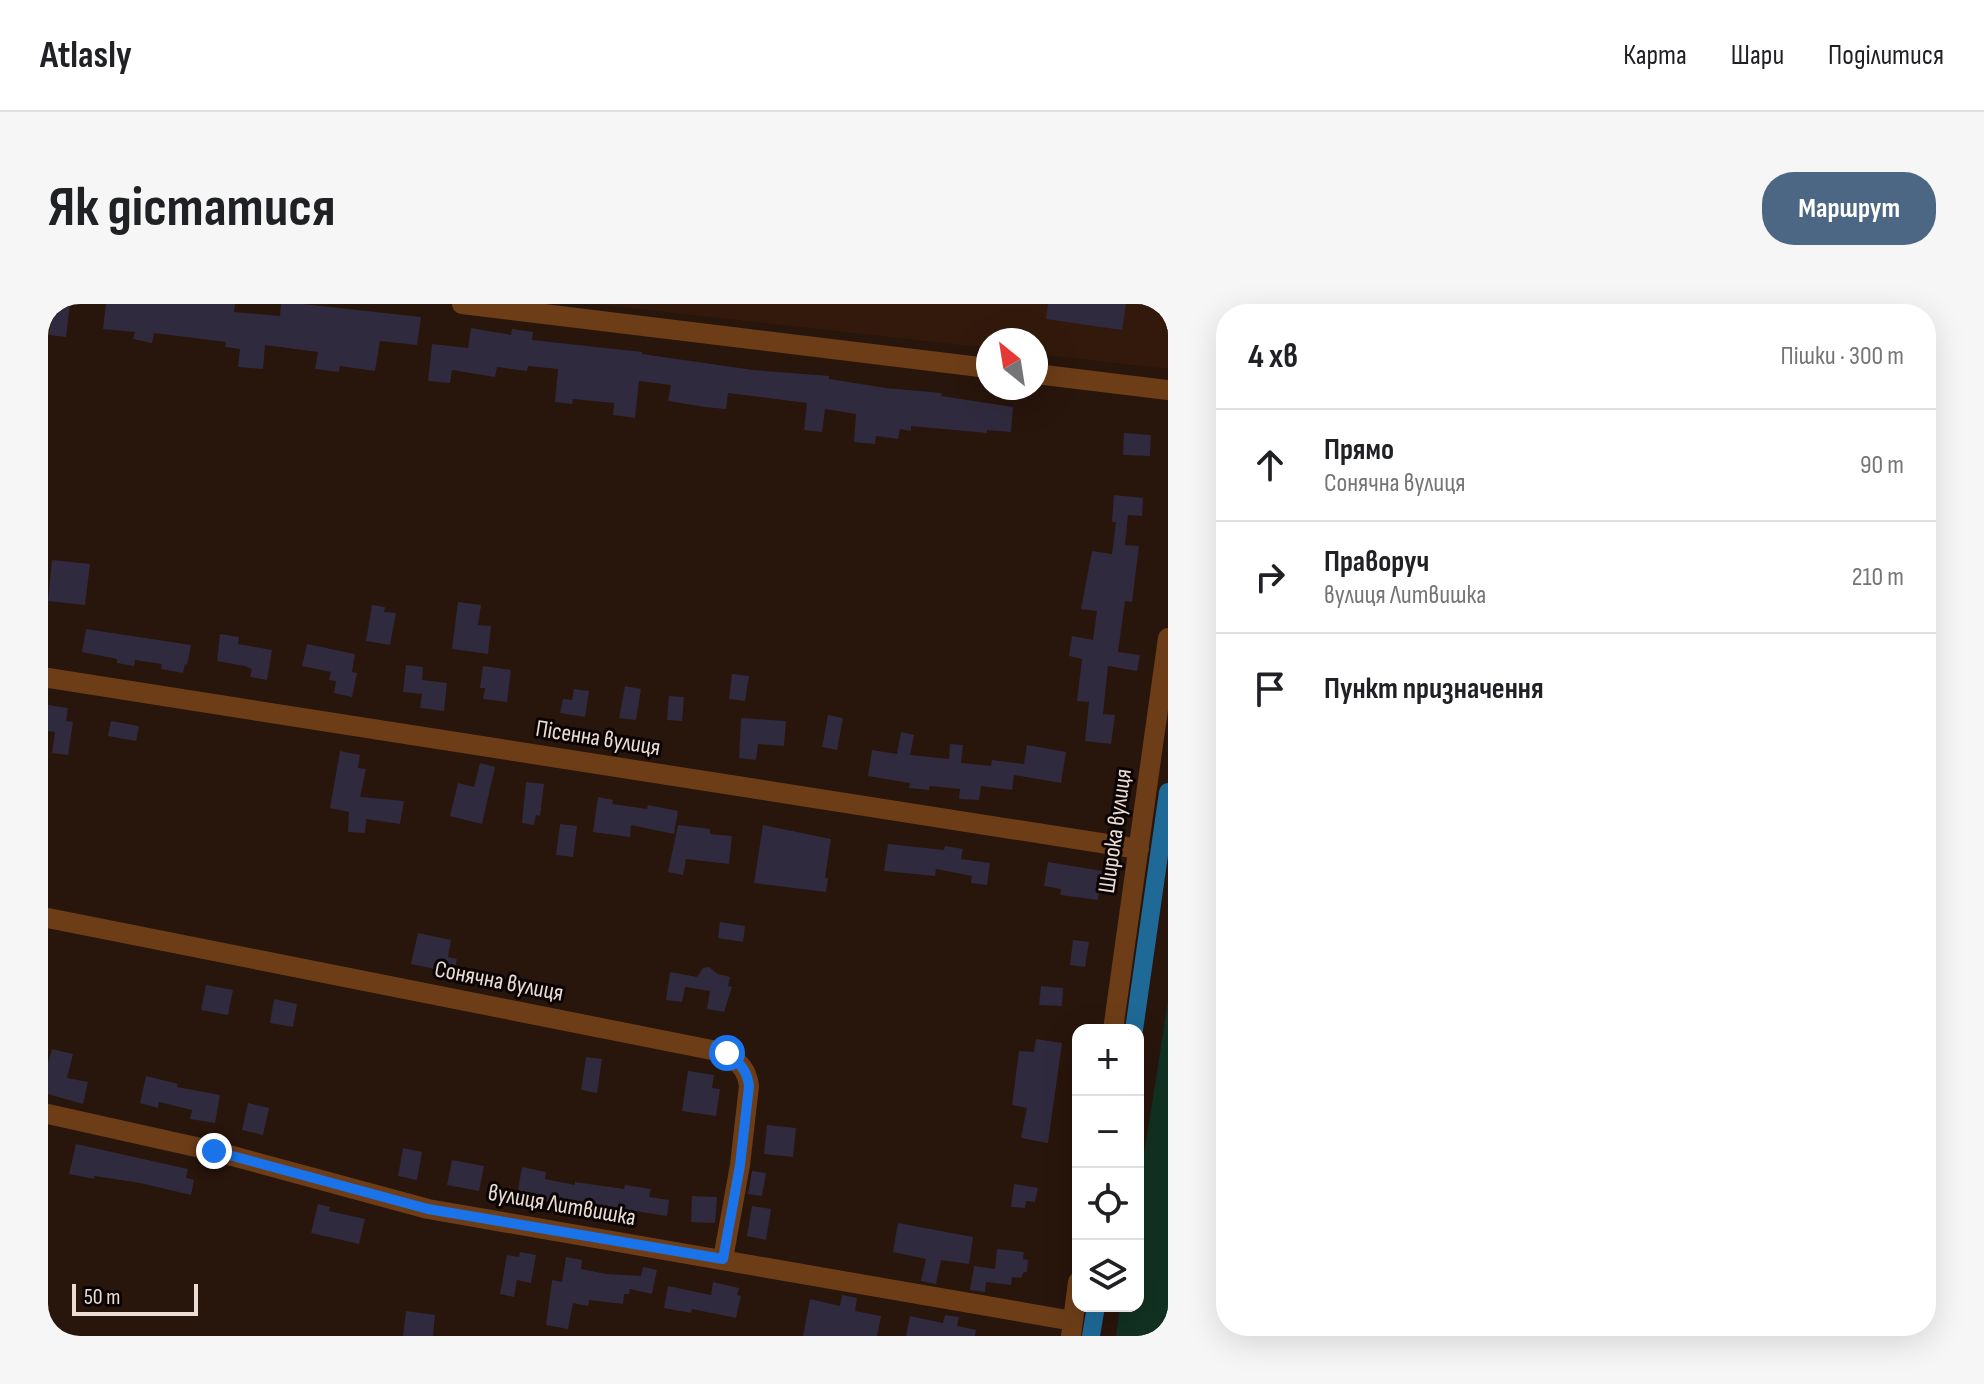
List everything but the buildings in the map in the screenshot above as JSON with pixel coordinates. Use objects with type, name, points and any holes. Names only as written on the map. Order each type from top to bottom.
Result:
[{"type":"street","points":[[462,304],[976,367]]},
{"type":"street","points":[[1048,375],[1168,390]]},
{"type":"street","name":"Широка вулиця","points":[[1114,1024],[1168,638]]},
{"type":"street","name":"Пісенна вулиця","points":[[48,678],[1139,849]]},
{"type":"street","name":"Сонячна вулиця","points":[[48,918],[727,1053],[741,1064],[748,1075],[749,1086],[740,1165],[723,1259]]},
{"type":"street","name":"вулиця Литвишка","points":[[48,1114],[214,1151],[428,1209],[723,1259],[1072,1329]]},
{"type":"shaded area","points":[[595,304],[1168,304],[1168,369],[1048,355],[1048,328],[976,328],[976,347]]},
{"type":"green space","points":[[1168,1001],[1168,1336],[1116,1336],[1119,1312],[1144,1312],[1144,1155]]},
{"type":"waterway","points":[[1135,1024],[1168,792]]},
{"type":"waterway","points":[[1091,1336],[1095,1312]]},
{"type":"route","points":[[214,1151],[428,1209],[723,1259],[740,1165],[749,1086],[748,1075],[741,1064],[727,1053]]}]
